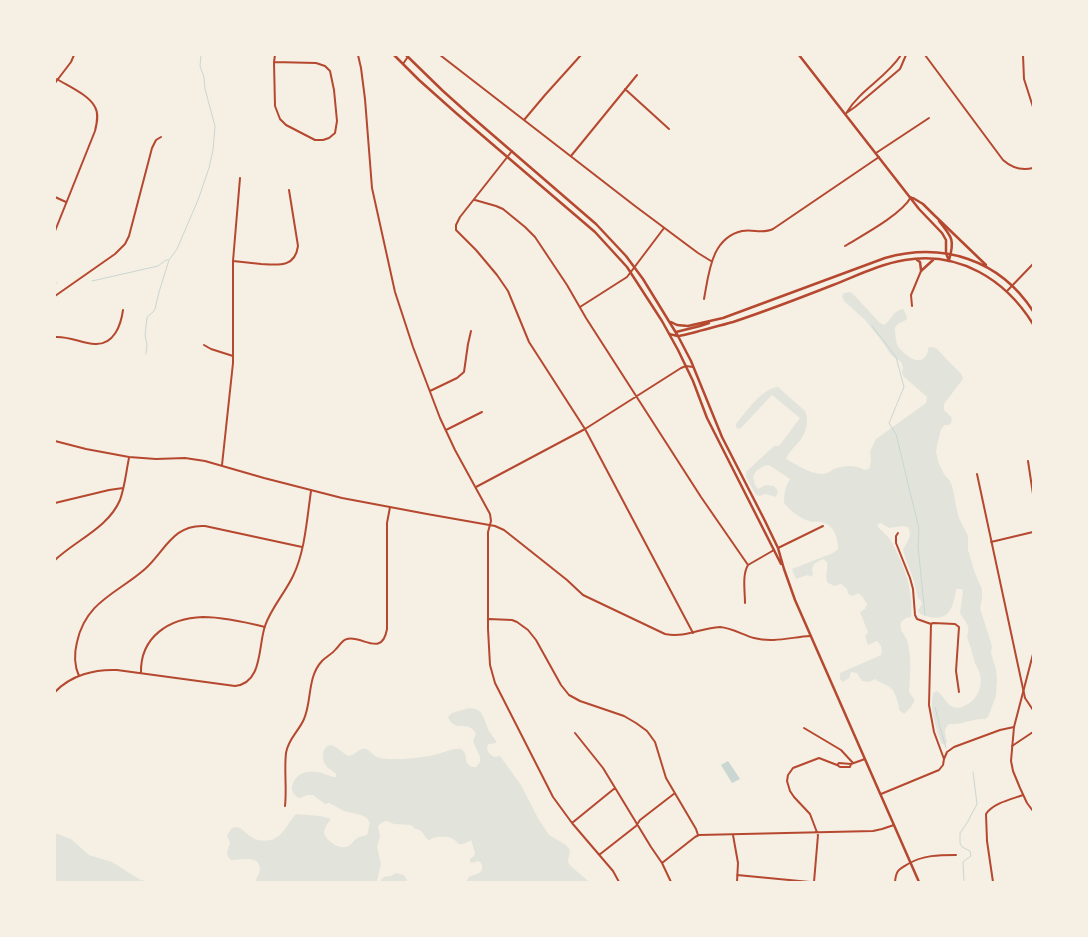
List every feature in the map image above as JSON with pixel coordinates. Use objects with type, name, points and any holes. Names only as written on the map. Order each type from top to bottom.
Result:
[{"type":"main road","points":[[394,55],[432,91],[595,232],[631,273],[670,334],[686,366],[707,418],[784,569]]},
{"type":"main road","points":[[799,55],[920,209],[942,233],[946,240],[946,253],[949,261]]},
{"type":"main road","points":[[408,56],[443,91],[601,228],[635,268],[676,332],[694,367],[718,429],[778,548],[794,600],[919,882]]},
{"type":"main road","points":[[911,197],[923,204],[988,268],[1022,295],[1033,311]]},
{"type":"main road","points":[[932,213],[951,237],[953,243],[949,261]]},
{"type":"main road","points":[[670,334],[700,326],[898,254],[918,251],[946,253],[972,260],[988,268]]},
{"type":"main road","points":[[670,334],[678,336],[739,320],[883,266],[916,259],[949,261],[976,270],[994,280],[1008,291],[1033,324]]},
{"type":"main road","points":[[916,259],[920,262],[921,271]]},
{"type":"main road","points":[[921,271],[935,259]]},
{"type":"main road","points":[[668,320],[682,326],[719,319]]},
{"type":"street","points":[[55,83],[74,55]]},
{"type":"street","points":[[274,62],[316,63],[330,71],[337,121],[336,130],[333,135],[323,140],[315,140],[286,125],[277,115],[275,106],[274,62],[275,55]]},
{"type":"street","points":[[358,55],[365,99],[372,188],[384,246],[403,320],[446,430],[490,514],[491,519],[488,532],[490,666],[496,683],[547,787],[560,808],[613,872],[619,882]]},
{"type":"street","points":[[440,55],[664,228],[711,261]]},
{"type":"street","points":[[524,120],[581,55]]},
{"type":"street","points":[[846,114],[852,104],[892,68],[902,55]]},
{"type":"street","points":[[846,114],[900,69],[906,55]]},
{"type":"street","points":[[925,55],[1003,160],[1020,169],[1033,168]]},
{"type":"street","points":[[1023,55],[1024,79],[1033,106]]},
{"type":"street","points":[[403,64],[408,56]]},
{"type":"street","points":[[571,156],[637,75]]},
{"type":"street","points":[[55,232],[96,131],[98,118],[95,107],[86,96],[57,80]]},
{"type":"street","points":[[625,89],[669,129]]},
{"type":"street","points":[[876,153],[929,118]]},
{"type":"street","points":[[55,296],[115,254],[125,244],[129,236],[152,148],[156,140],[161,137]]},
{"type":"street","points":[[512,152],[457,222],[456,230],[504,283],[529,342],[585,429],[693,633]]},
{"type":"street","points":[[704,299],[711,261],[720,245],[743,231],[766,232],[773,229],[879,157]]},
{"type":"street","points":[[222,465],[233,356],[233,261],[240,178]]},
{"type":"street","points":[[233,261],[279,265],[287,263],[294,258],[298,246],[288,190]]},
{"type":"street","points":[[55,197],[66,202]]},
{"type":"street","points":[[846,246],[899,211],[908,203],[911,197]]},
{"type":"street","points":[[475,199],[503,209],[535,237],[701,497],[748,565]]},
{"type":"street","points":[[580,307],[627,277],[664,228]]},
{"type":"street","points":[[1008,291],[1033,264]]},
{"type":"street","points":[[912,306],[911,295],[921,271]]},
{"type":"street","points":[[55,337],[95,344],[104,342],[111,338],[118,329],[124,310]]},
{"type":"street","points":[[430,391],[457,378],[464,372],[472,331]]},
{"type":"street","points":[[204,344],[211,349],[233,356]]},
{"type":"street","points":[[476,487],[585,429],[686,366],[694,367]]},
{"type":"street","points":[[446,430],[482,412]]},
{"type":"street","points":[[55,441],[129,457],[194,459],[311,490],[497,527],[504,530],[583,595],[665,634],[678,636],[724,627],[763,640],[810,636]]},
{"type":"street","points":[[55,560],[106,520],[115,508],[124,488],[129,457]]},
{"type":"street","points":[[1028,461],[1033,494]]},
{"type":"street","points":[[976,474],[1024,690],[1033,710]]},
{"type":"street","points":[[55,503],[124,488]]},
{"type":"street","points":[[55,692],[79,676],[90,672],[108,670],[235,686],[244,684],[251,679],[256,669],[265,627],[293,577],[300,559],[311,490]]},
{"type":"street","points":[[285,806],[287,750],[304,720],[311,684],[316,670],[323,660],[345,639],[352,638],[375,644],[382,641],[386,635],[387,523],[390,507]]},
{"type":"street","points":[[79,676],[75,660],[76,644],[90,613],[101,601],[145,569],[172,538],[182,530],[194,526],[204,526],[302,547]]},
{"type":"street","points":[[778,548],[822,526]]},
{"type":"street","points":[[991,542],[1033,532]]},
{"type":"street","points":[[898,533],[895,538],[896,543],[910,578],[914,596],[915,617],[931,624],[933,622],[955,624],[959,627],[956,659],[959,692]]},
{"type":"street","points":[[745,603],[744,580],[746,568],[774,550]]},
{"type":"street","points":[[141,673],[142,655],[147,644],[162,629],[178,622],[196,618],[215,618],[265,627]]},
{"type":"street","points":[[488,620],[508,620],[523,626],[536,640],[559,682],[570,694],[580,700],[624,716],[647,731],[655,742],[662,770],[698,835]]},
{"type":"street","points":[[931,624],[929,705],[934,732],[944,759]]},
{"type":"street","points":[[1033,654],[1014,727],[1012,746],[1012,765],[1023,795],[1033,811]]},
{"type":"street","points":[[880,794],[939,770],[943,765],[947,752],[954,748],[1000,730],[1014,727]]},
{"type":"street","points":[[804,728],[841,750],[852,763]]},
{"type":"street","points":[[1012,746],[1033,732]]},
{"type":"street","points":[[575,733],[597,760],[662,862],[671,882]]},
{"type":"street","points":[[814,882],[818,837],[810,814],[790,791],[787,781],[788,775],[793,768],[819,758],[837,765],[839,763],[852,763],[865,759]]},
{"type":"street","points":[[572,823],[615,788]]},
{"type":"street","points":[[599,855],[638,824],[640,820],[675,794]]},
{"type":"street","points":[[993,882],[988,856],[986,818],[988,811],[1023,795]]},
{"type":"street","points":[[662,862],[698,835],[873,831],[894,825]]},
{"type":"street","points":[[733,834],[738,858],[737,882]]},
{"type":"street","points":[[895,882],[900,868],[915,860],[926,856],[956,855]]},
{"type":"street","points":[[737,875],[810,882]]},
{"type":"shaded area","points":[[850,292],[884,325],[896,312],[903,309],[907,319],[895,327],[896,341],[899,348],[909,357],[921,360],[928,353],[928,348],[936,348],[962,375],[963,379],[944,404],[944,410],[952,418],[949,425],[945,425],[941,429],[936,451],[938,462],[950,481],[959,518],[968,536],[968,550],[982,589],[980,608],[992,646],[991,653],[997,680],[996,696],[988,717],[958,724],[949,724],[945,730],[947,742],[944,745],[941,743],[934,718],[932,706],[933,693],[937,691],[955,708],[961,707],[975,698],[981,682],[967,637],[968,627],[960,613],[962,589],[956,589],[950,610],[942,617],[936,618],[920,614],[918,610],[922,604],[918,598],[903,549],[910,536],[908,527],[889,528],[881,523],[878,524],[878,527],[891,541],[900,559],[907,578],[911,598],[911,617],[901,622],[901,630],[907,640],[910,653],[909,692],[915,700],[904,714],[899,710],[893,690],[888,686],[875,679],[869,682],[862,681],[857,673],[851,672],[849,678],[843,682],[840,679],[840,673],[881,655],[879,643],[877,641],[868,645],[865,636],[868,632],[860,612],[865,609],[867,604],[862,596],[858,593],[853,596],[848,594],[847,589],[841,584],[834,586],[827,582],[827,562],[823,559],[814,564],[811,577],[808,575],[796,579],[792,569],[833,553],[838,549],[836,536],[832,529],[825,523],[805,520],[789,509],[784,500],[790,479],[769,465],[756,471],[753,477],[758,489],[766,485],[774,486],[778,491],[776,497],[766,494],[756,495],[746,477],[746,472],[774,446],[779,446],[800,418],[772,395],[741,428],[738,429],[736,427],[736,424],[755,401],[772,388],[778,387],[806,414],[807,425],[805,432],[786,459],[818,474],[824,474],[846,466],[853,466],[864,470],[869,469],[871,461],[870,451],[876,439],[926,403],[927,397],[903,376],[901,362],[891,355],[865,320],[844,301],[842,296],[844,293]]},
{"type":"shaded area","points":[[469,708],[481,712],[489,731],[496,741],[496,743],[487,746],[491,755],[494,757],[500,756],[521,785],[549,835],[566,845],[570,850],[569,864],[589,882],[466,882],[469,877],[482,870],[480,862],[470,862],[475,853],[471,840],[458,844],[453,839],[447,837],[429,840],[420,830],[415,829],[411,825],[394,824],[387,821],[378,826],[380,837],[377,846],[381,864],[378,882],[255,882],[260,870],[257,862],[249,859],[231,860],[228,857],[227,852],[230,843],[227,835],[232,828],[238,827],[257,840],[271,840],[279,836],[296,814],[331,819],[325,827],[324,833],[336,846],[346,847],[357,838],[367,835],[370,824],[368,819],[361,815],[344,811],[329,803],[325,804],[313,795],[299,798],[295,795],[292,788],[298,776],[309,772],[336,777],[336,774],[326,766],[323,759],[324,750],[331,745],[348,756],[364,749],[375,756],[389,759],[425,757],[461,749],[465,754],[467,763],[472,767],[476,767],[480,762],[480,757],[473,741],[476,734],[470,727],[454,725],[448,717],[452,713]]},
{"type":"shaded area","points":[[728,761],[740,779],[732,783],[721,765]]},
{"type":"shaded area","points":[[55,833],[71,839],[89,855],[112,862],[139,879],[148,882],[55,882]]},
{"type":"shaded area","points":[[396,873],[404,875],[408,882],[380,882],[384,877]]},
{"type":"waterway","points":[[146,354],[147,317],[155,309],[169,260],[177,249],[198,200],[213,150],[215,126],[200,66],[201,55]]},
{"type":"waterway","points":[[92,281],[158,266],[168,260]]},
{"type":"waterway","points":[[872,326],[896,357],[904,387],[889,423],[896,434],[919,529],[918,546],[925,615]]},
{"type":"waterway","points":[[935,707],[946,748]]},
{"type":"waterway","points":[[964,882],[963,862],[971,856],[970,851],[962,847],[960,843],[960,833],[977,804],[973,772]]}]
